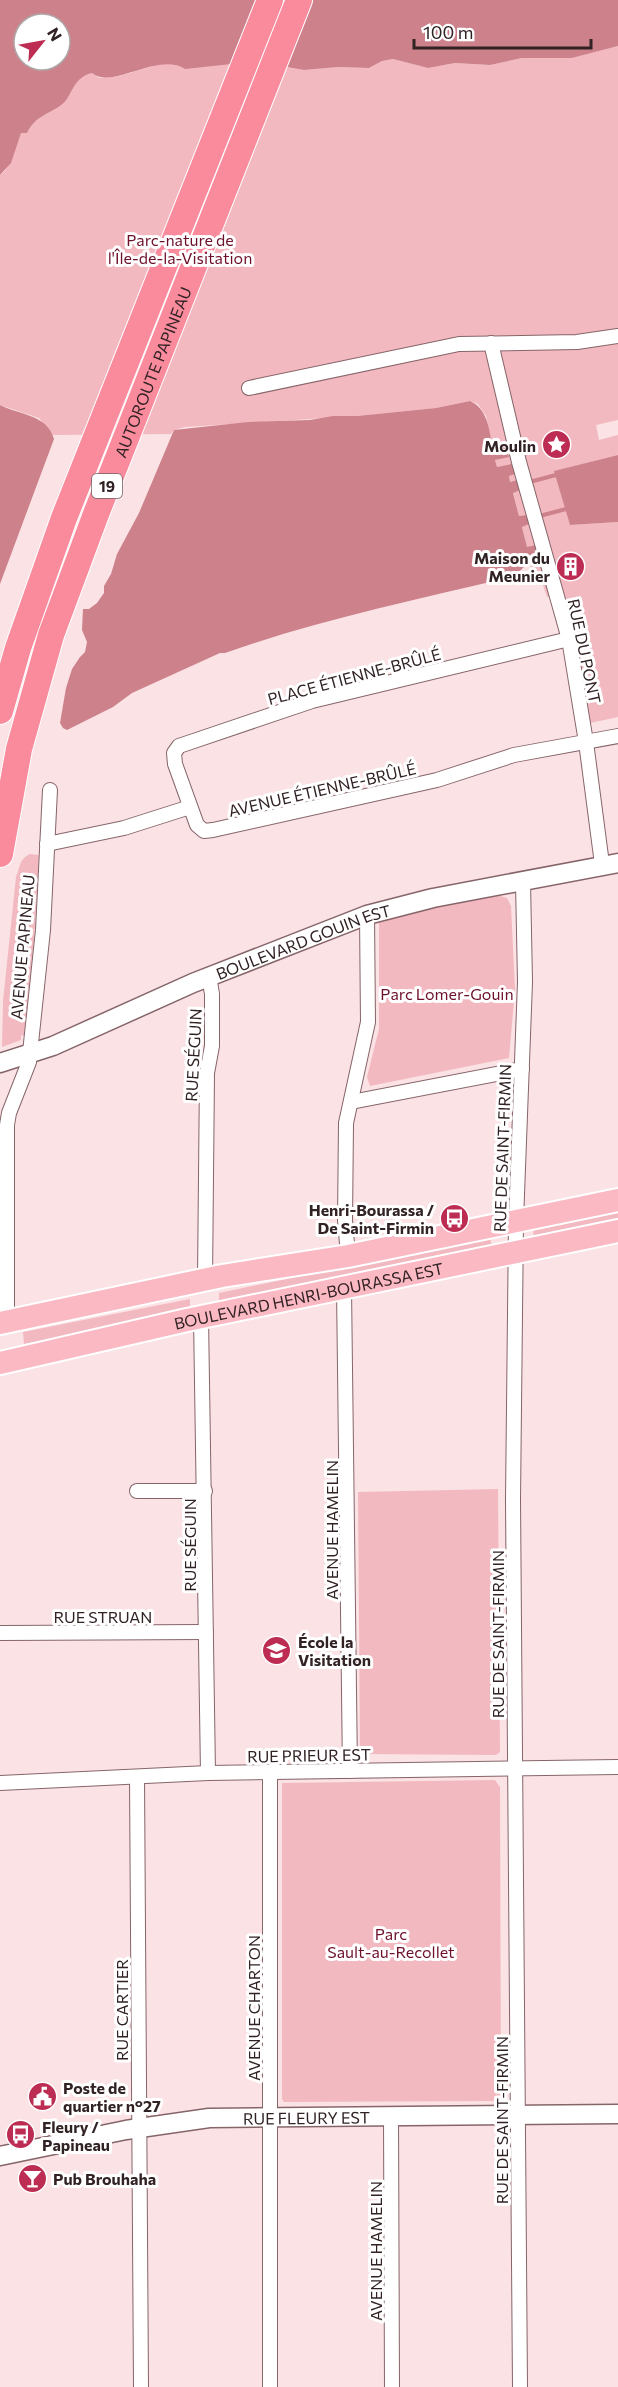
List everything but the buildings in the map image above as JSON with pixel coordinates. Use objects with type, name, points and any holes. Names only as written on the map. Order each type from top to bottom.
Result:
[{"type":"highway","name":"AUTOROUTE PAPINEAU","points":[[0,711],[18,648],[64,518],[270,0]]},
{"type":"highway","name":"AUTOROUTE PAPINEAU","points":[[0,854],[19,749],[51,635],[80,553],[299,0]]},
{"type":"main road","name":"BOULEVARD HENRI-BOURASSA EST","points":[[0,1323],[205,1280],[348,1256],[618,1200]]},
{"type":"main road","name":"BOULEVARD HENRI-BOURASSA EST","points":[[0,1364],[201,1317],[618,1231]]},
{"type":"street","points":[[249,388],[459,344],[577,342],[618,336]]},
{"type":"street","name":"RUE DU PONT","points":[[491,343],[513,441],[569,639],[610,864]]},
{"type":"street","name":"PLACE ÉTIENNE-BRÛLÉ","points":[[190,807],[174,758],[175,750],[179,746],[312,701],[569,639]]},
{"type":"street","name":"AVENUE ÉTIENNE-BRÛLÉ","points":[[190,807],[198,827],[204,831],[213,830],[437,780],[514,755],[618,736]]},
{"type":"street","name":"AVENUE PAPINEAU","points":[[0,1315],[7,1308],[7,1125],[9,1113],[27,1068],[15,1059],[43,930],[50,790]]},
{"type":"street","points":[[47,844],[124,828],[190,807]]},
{"type":"street","name":"BOULEVARD GOUIN EST","points":[[15,1059],[64,1042],[209,976],[367,915],[433,898],[610,864]]},
{"type":"street","name":"RUE DE SAINT-FIRMIN","points":[[520,2387],[515,1769],[515,1252],[525,982],[523,882]]},
{"type":"street","points":[[348,1256],[345,1220],[346,1123],[368,1022],[367,915]]},
{"type":"street","name":"RUE SÉGUIN","points":[[205,1280],[207,1073],[212,1046],[212,994],[209,976]]},
{"type":"street","points":[[351,1102],[522,1069]]},
{"type":"street","name":"AVENUE HAMELIN","points":[[344,1288],[350,1772]]},
{"type":"street","name":"RUE SÉGUIN","points":[[201,1317],[206,1491],[208,1773]]},
{"type":"street","points":[[137,1491],[206,1491]]},
{"type":"street","name":"RUE STRUAN","points":[[0,1633],[206,1632]]},
{"type":"street","name":"RUE PRIEUR EST","points":[[0,1784],[208,1773],[618,1767]]},
{"type":"street","name":"AVENUE CHARTON","points":[[270,1772],[270,2387]]},
{"type":"street","name":"RUE CARTIER","points":[[136,1777],[141,2387]]},
{"type":"street","name":"RUE FLEURY EST","points":[[0,2156],[196,2119],[518,2113],[618,2114]]},
{"type":"street","name":"AVENUE HAMELIN","points":[[391,2115],[393,2387]]},
{"type":"green space","name":"Parc-nature de l'Île-de-la-Visitation","points":[[618,46],[618,420],[596,425],[599,440],[618,435],[618,455],[555,471],[570,525],[618,522],[618,717],[590,723],[580,658],[564,594],[547,597],[539,573],[532,573],[528,556],[538,554],[527,547],[522,526],[529,524],[527,515],[519,516],[513,492],[519,490],[517,480],[510,482],[512,465],[497,467],[495,460],[509,456],[506,445],[493,448],[486,416],[478,404],[470,401],[436,408],[357,416],[185,427],[174,430],[171,434],[53,435],[39,418],[0,405],[0,175],[11,161],[21,133],[27,133],[37,120],[60,106],[80,79],[85,76],[92,73],[99,78],[120,76],[160,64],[231,64],[304,70],[338,67],[369,68],[382,61],[393,59],[428,68],[455,63],[490,65],[522,58],[572,58]]},
{"type":"green space","points":[[30,854],[39,855],[34,940],[24,1036],[21,1035],[21,1040],[2,1047],[3,1001],[16,877],[22,861]]},
{"type":"green space","name":"Parc Lomer-Gouin","points":[[497,895],[507,898],[511,906],[515,989],[509,1058],[370,1086],[367,1077],[379,1029],[379,922],[382,919]]},
{"type":"green space","points":[[618,1210],[618,1222],[534,1239],[533,1228]]},
{"type":"green space","points":[[490,1237],[492,1248],[219,1304],[219,1293]]},
{"type":"green space","points":[[190,1299],[190,1310],[24,1344],[23,1332]]},
{"type":"green space","points":[[498,1489],[500,1752],[496,1755],[364,1754],[360,1749],[358,1492]]},
{"type":"green space","name":"Parc Sault-au-Recollet","points":[[495,1780],[500,1787],[501,2101],[284,2102],[282,2099],[282,1783]]},
{"type":"shaded area","points":[[0,0],[618,0],[618,46],[572,58],[522,58],[490,65],[455,63],[428,68],[393,59],[382,61],[369,68],[338,67],[304,70],[231,64],[185,69],[162,64],[111,77],[101,77],[92,73],[80,79],[60,106],[37,120],[27,133],[21,133],[11,163],[0,175]]},
{"type":"shaded area","points":[[470,401],[481,409],[484,415],[493,448],[506,445],[509,457],[495,460],[497,467],[512,464],[515,474],[509,476],[510,482],[517,480],[520,490],[513,493],[519,516],[527,515],[529,524],[522,527],[527,547],[536,545],[538,554],[528,556],[529,561],[521,570],[503,579],[328,621],[220,653],[132,693],[113,707],[67,730],[63,728],[60,723],[66,688],[72,669],[85,652],[87,642],[82,630],[83,609],[89,609],[97,603],[104,593],[104,586],[111,574],[117,554],[139,513],[174,430],[248,422],[357,416],[436,408]]},
{"type":"shaded area","points":[[0,405],[39,420],[50,431],[54,439],[0,584]]},
{"type":"shaded area","points":[[618,455],[618,522],[570,525],[554,471]]},
{"type":"waterway","points":[[518,485],[556,475]]},
{"type":"waterway","points":[[528,519],[566,509]]},
{"type":"place","name":"Moulin","points":[[557,445]]},
{"type":"place","name":"Maison du Meunier","points":[[571,566]]},
{"type":"place","name":"Henri-Bourassa / De Saint-Firmin","points":[[455,1218]]},
{"type":"place","name":"École la Visitation","points":[[277,1650]]},
{"type":"place","name":"Poste de quartier n°27","points":[[42,2096]]},
{"type":"place","name":"Fleury / Papineau","points":[[21,2135]]},
{"type":"place","name":"Pub Brouhaha","points":[[32,2178]]}]
